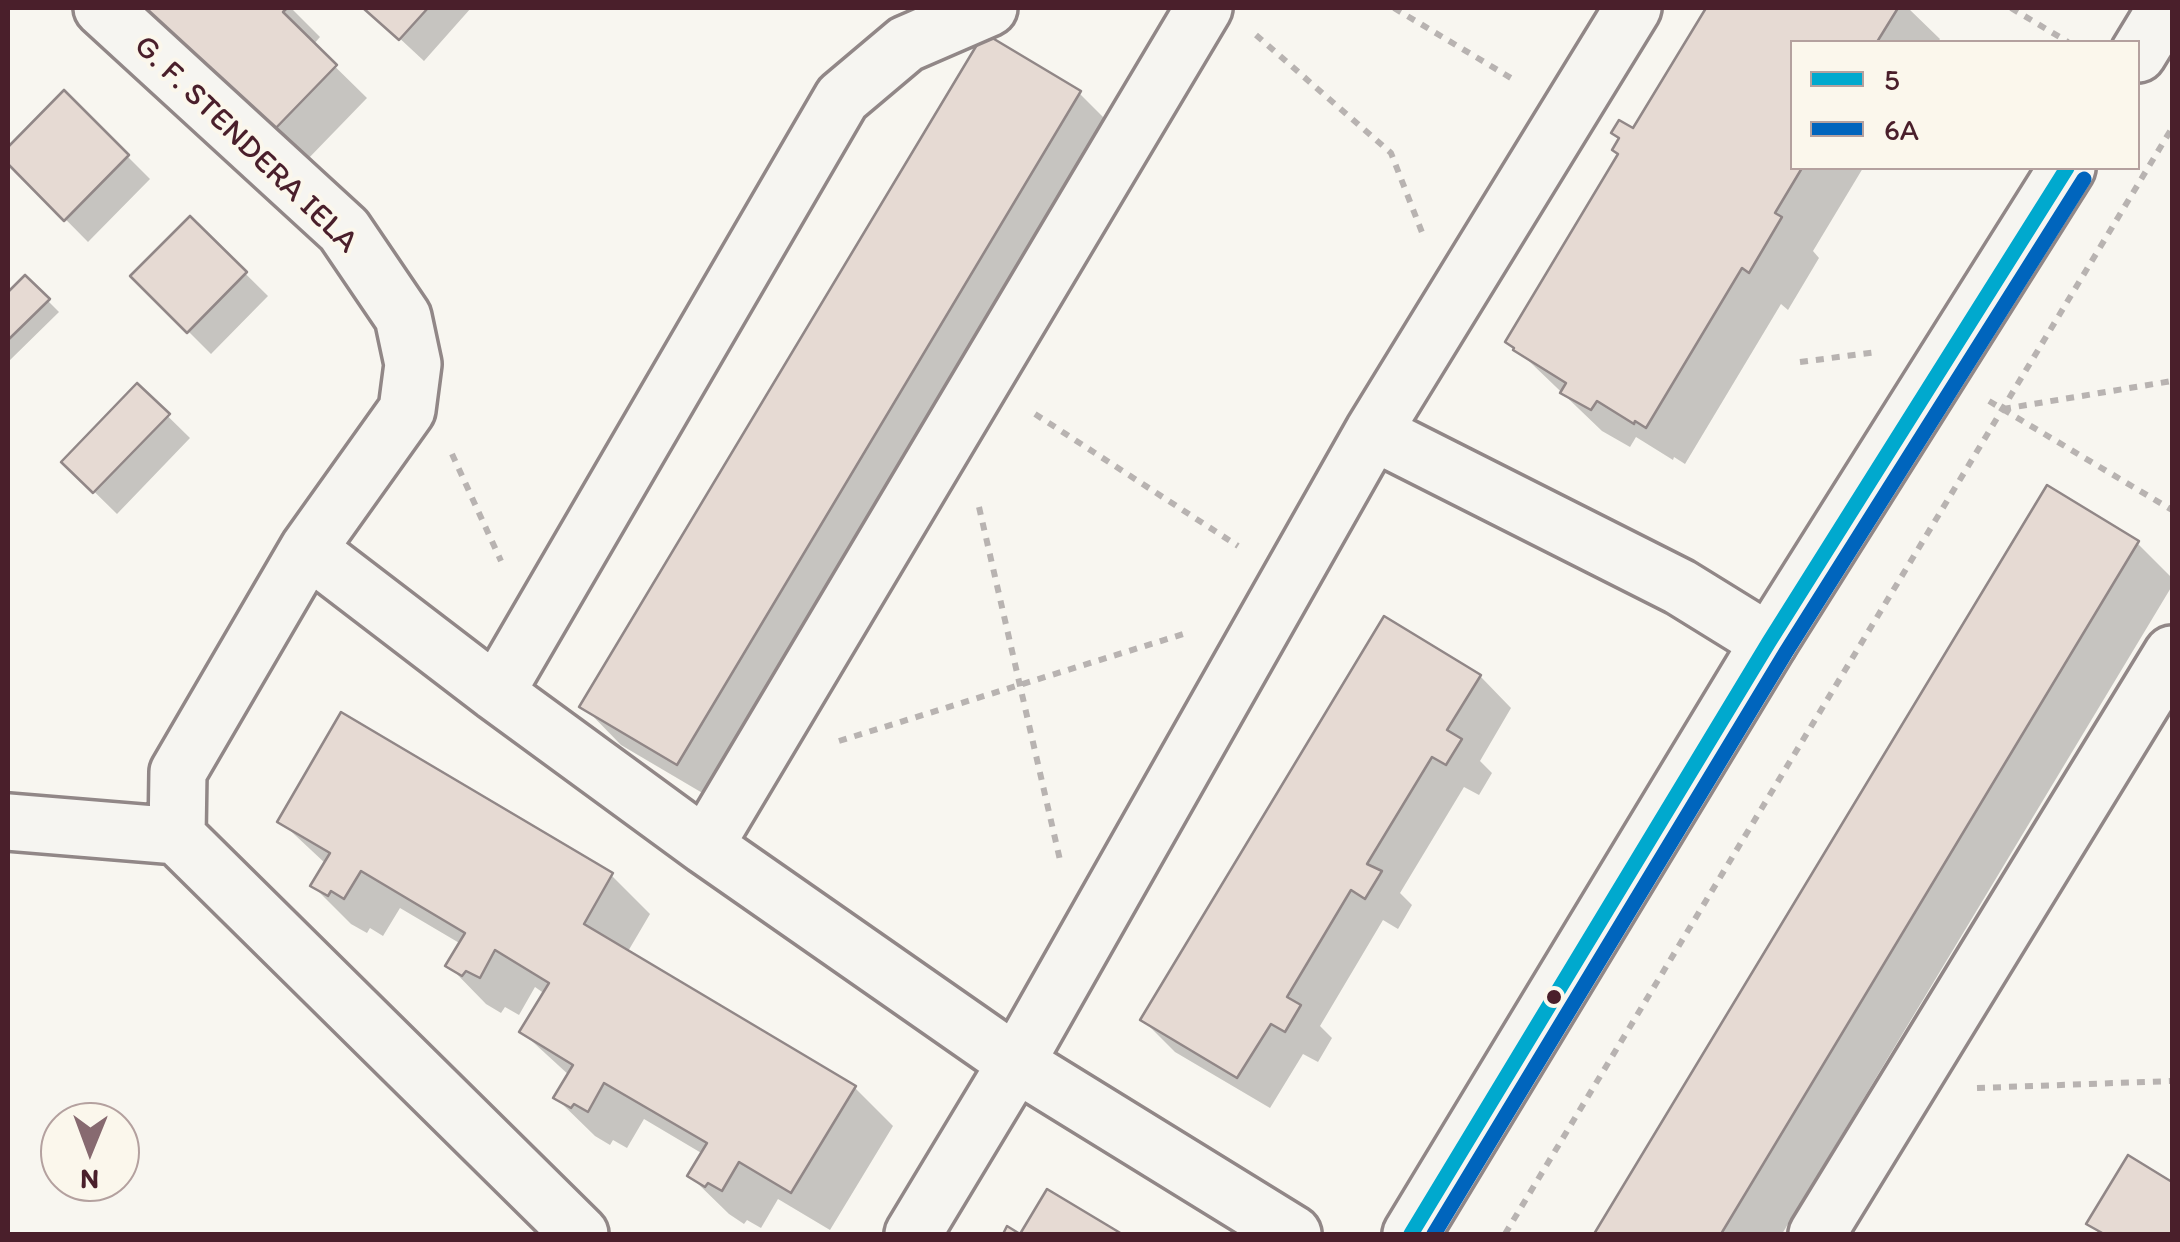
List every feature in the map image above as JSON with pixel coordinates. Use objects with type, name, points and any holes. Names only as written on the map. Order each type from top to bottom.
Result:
[{"type":"street","name":"G. F. STENDERA IELA","points":[[102,8],[344,230],[403,317],[413,364],[407,410],[308,549],[178,772],[177,836]]},
{"type":"street","points":[[496,693],[842,98],[906,44],[989,8]]},
{"type":"street","points":[[705,846],[1204,8]]},
{"type":"street","points":[[913,1234],[1016,1063],[1373,432],[1633,8]]},
{"type":"street","points":[[2140,51],[2166,8]]},
{"type":"street","points":[[1412,1234],[1769,642],[2067,170]]},
{"type":"street","points":[[1373,432],[1680,587],[1769,642]]},
{"type":"street","points":[[308,549],[705,846],[1016,1063],[1294,1234]]},
{"type":"street","points":[[1817,1234],[2172,654]]},
{"type":"street","points":[[8,822],[177,836],[580,1234]]},
{"type":"path","points":[[1394,8],[1568,113]]},
{"type":"path","points":[[2011,8],[2065,40]]},
{"type":"path","points":[[1252,32],[1391,153],[1450,306]]},
{"type":"path","points":[[1505,1234],[2172,128]]},
{"type":"path","points":[[2002,409],[2172,381]]},
{"type":"path","points":[[971,400],[1282,592]]},
{"type":"path","points":[[971,400],[1020,685],[1081,949]]},
{"type":"path","points":[[2002,409],[2172,510]]},
{"type":"path","points":[[407,410],[441,430],[533,630]]},
{"type":"path","points":[[752,768],[1020,685],[1282,592]]},
{"type":"path","points":[[1906,1090],[2172,1080]]},
{"type":"building","points":[[144,8],[287,8],[283,12],[337,65],[272,132]]},
{"type":"building","points":[[363,8],[428,8],[399,40]]},
{"type":"building","points":[[1706,8],[1898,8],[1878,40],[1790,40],[1790,170],[1801,170],[1775,213],[1782,217],[1749,273],[1742,268],[1646,428],[1597,401],[1591,410],[1560,393],[1566,383],[1505,342],[1618,154],[1612,150],[1619,138],[1611,133],[1619,120],[1633,128]]},
{"type":"building","points":[[984,33],[1081,91],[677,765],[579,707]]},
{"type":"building","points":[[64,90],[129,155],[64,221],[8,164],[8,147]]},
{"type":"building","points":[[190,216],[247,272],[187,333],[130,276]]},
{"type":"building","points":[[25,275],[50,299],[8,340],[8,292]]},
{"type":"building","points":[[137,383],[170,414],[93,493],[61,462]]},
{"type":"building","points":[[2047,485],[2139,541],[1721,1234],[1594,1234]]},
{"type":"building","points":[[1384,616],[1481,675],[1447,730],[1462,739],[1446,765],[1432,757],[1367,864],[1382,871],[1365,899],[1351,890],[1287,997],[1301,1005],[1285,1032],[1271,1024],[1237,1078],[1140,1020]]},
{"type":"building","points":[[341,712],[613,873],[584,924],[856,1086],[791,1193],[739,1162],[722,1191],[708,1183],[705,1187],[687,1176],[707,1143],[604,1083],[588,1112],[553,1098],[573,1065],[519,1032],[549,983],[495,950],[480,978],[466,971],[462,976],[445,966],[465,933],[361,871],[344,899],[310,886],[330,853],[277,822]]},
{"type":"building","points":[[2128,1155],[2172,1182],[2172,1234],[2104,1234],[2086,1224]]},
{"type":"building","points":[[1047,1189],[1122,1234],[1020,1234]]},
{"type":"building","points":[[1007,1226],[1020,1234],[1003,1234]]},
{"type":"transit line","name":"5","points":[[1411,1234],[1769,642],[2066,170]]},
{"type":"transit line","name":"6A","points":[[1434,1234],[1786,652],[2084,179]]}]
